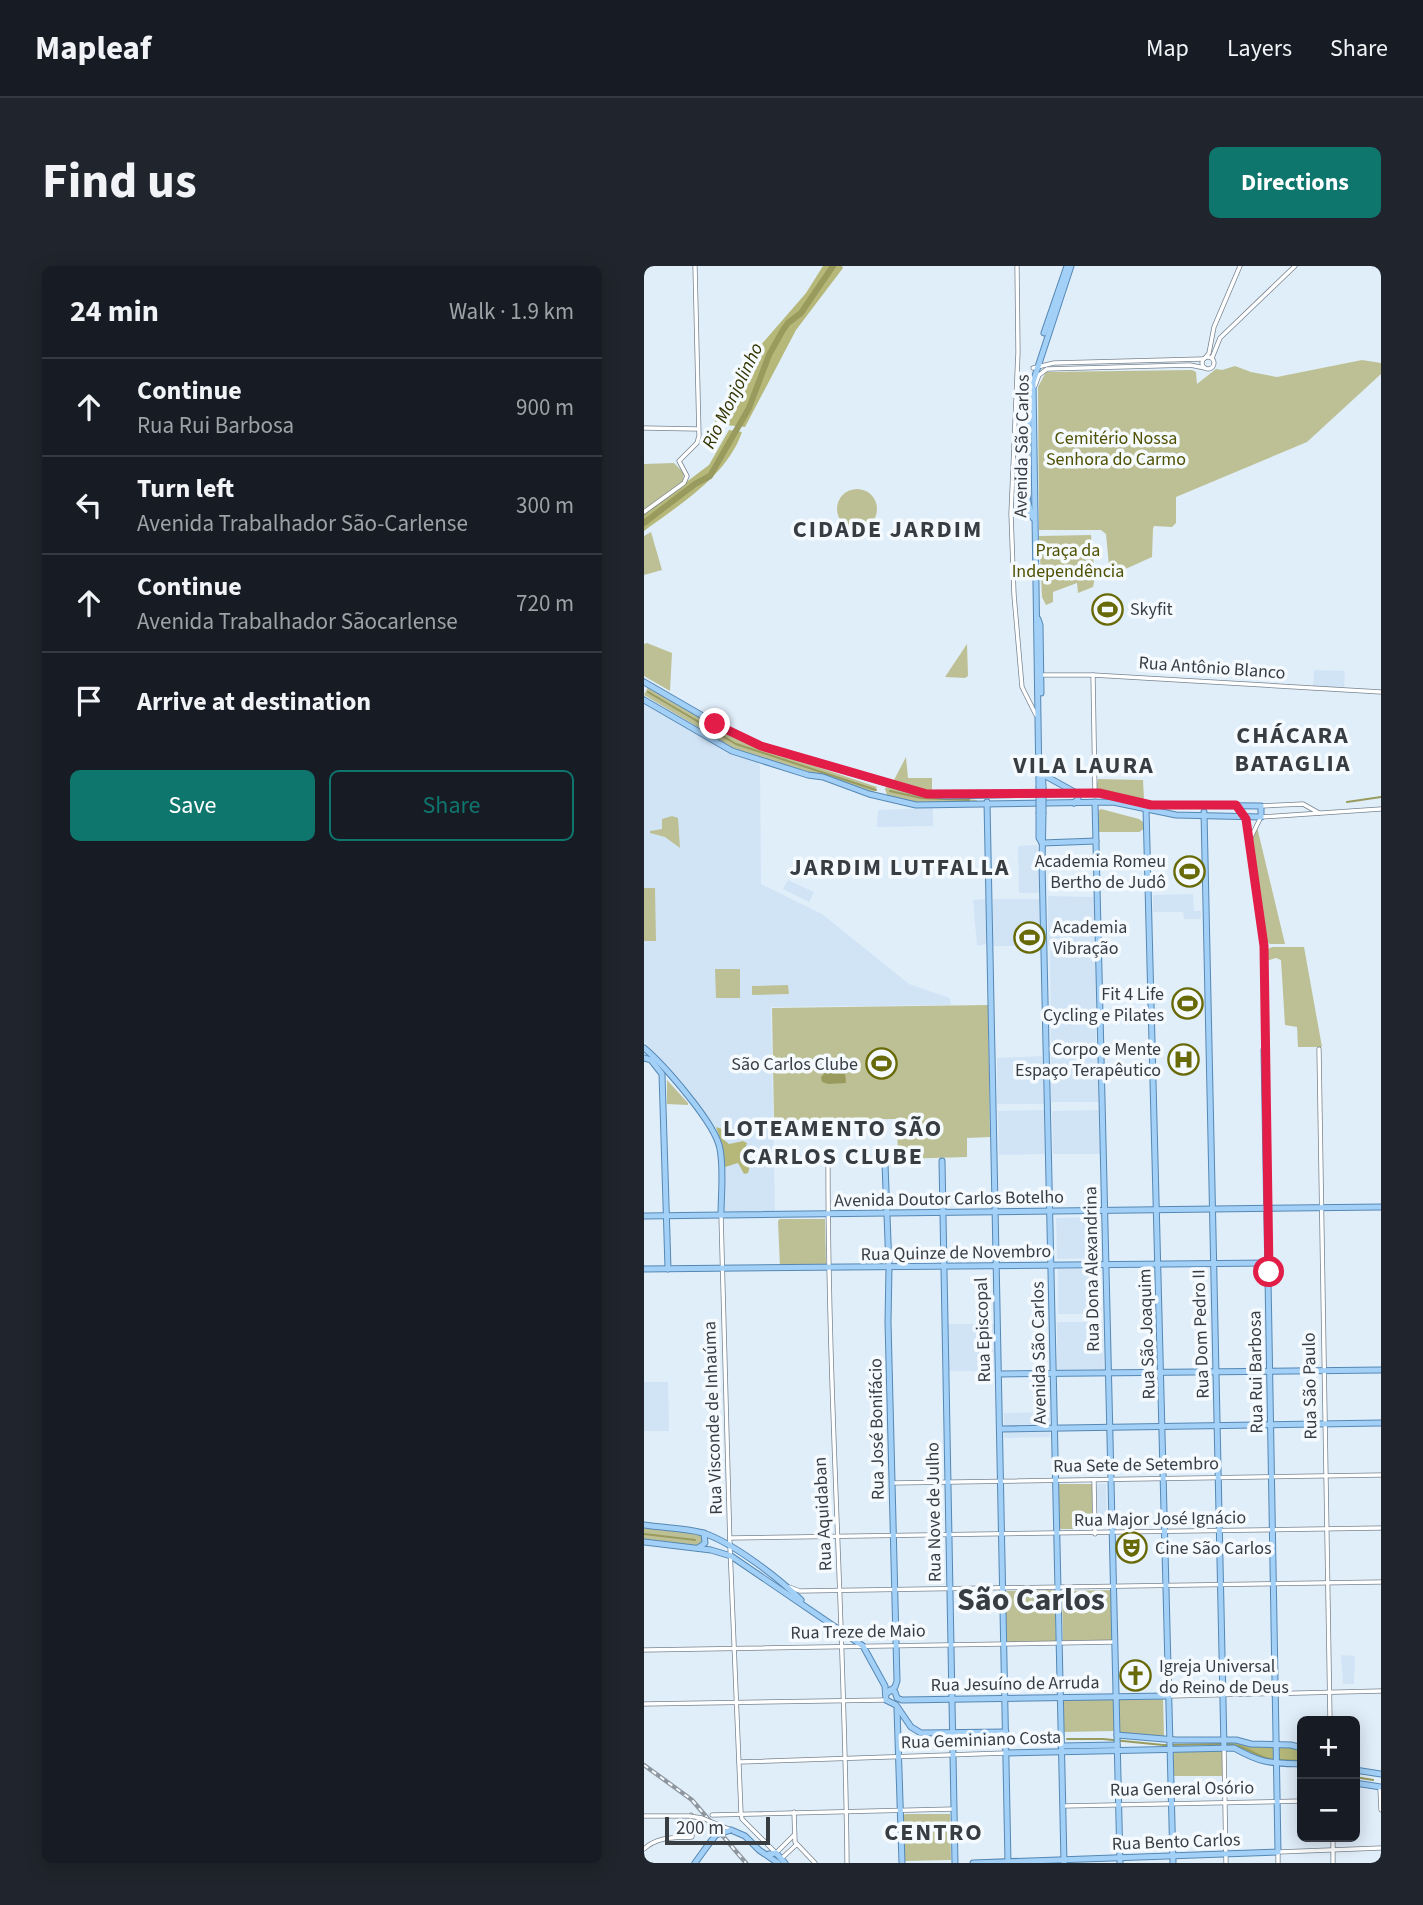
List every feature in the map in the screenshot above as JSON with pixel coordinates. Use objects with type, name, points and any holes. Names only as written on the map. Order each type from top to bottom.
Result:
[{"type":"main road","points":[[1035,367],[1069,266]]},
{"type":"main road","points":[[1035,367],[1069,266]]},
{"type":"main road","points":[[1041,352],[1041,359],[1047,363]]},
{"type":"main road","name":"Avenida São Carlos","points":[[1035,367],[1033,395],[1038,719],[1064,1862]]},
{"type":"main road","name":"Avenida São Carlos","points":[[1035,367],[1030,381],[1024,456],[1024,477],[1035,531]]},
{"type":"main road","points":[[1024,456],[1027,461],[1035,460]]},
{"type":"main road","points":[[1024,477],[1035,478]]},
{"type":"main road","points":[[1031,512],[1036,506]]},
{"type":"main road","name":"Avenida São Carlos","points":[[1037,617],[1040,625],[1041,787]]},
{"type":"main road","points":[[644,682],[727,730],[761,746],[920,793],[975,796],[1094,793],[1146,807],[1156,812],[1177,816],[1261,817],[1261,806],[1236,805],[1146,807],[1118,803],[916,805],[877,796],[732,751],[646,702]]},
{"type":"main road","points":[[1042,774],[1080,794]]},
{"type":"main road","name":"Rua Dona Alexandrina","points":[[1094,793],[1120,1861]]},
{"type":"main road","points":[[1074,803],[1080,794]]},
{"type":"main road","points":[[975,796],[980,800],[975,806]]},
{"type":"main road","name":"Rua Episcopal","points":[[987,796],[1008,1863]]},
{"type":"main road","points":[[1177,805],[1177,816]]},
{"type":"main road","name":"Rua Dom Pedro II","points":[[1204,805],[1224,1744]]},
{"type":"main road","points":[[1236,805],[1245,815]]},
{"type":"main road","name":"Rua São Joaquim","points":[[1146,807],[1173,1859]]},
{"type":"main road","points":[[1146,818],[1156,812]]},
{"type":"main road","points":[[1042,843],[1096,841]]},
{"type":"main road","name":"Rua Visconde de Inhaúma","points":[[644,1048],[696,1107],[717,1138],[720,1149],[722,1215]]},
{"type":"main road","name":"Rua Rui Barbosa","points":[[1264,1050],[1278,1852]]},
{"type":"main road","points":[[644,1058],[651,1060],[664,1072],[668,1269]]},
{"type":"main road","name":"Rua Nove de Julho","points":[[942,1161],[955,1863]]},
{"type":"main road","name":"Rua José Bonifácio","points":[[885,1164],[897,1681],[895,1687],[887,1693]]},
{"type":"main road","name":"Avenida Doutor Carlos Botelho","points":[[644,1216],[1381,1207]]},
{"type":"main road","name":"Rua Quinze de Novembro","points":[[644,1269],[1269,1263]]},
{"type":"main road","points":[[999,1374],[1379,1370]]},
{"type":"main road","points":[[1001,1429],[1381,1423]]},
{"type":"main road","points":[[644,1525],[704,1533],[713,1537],[787,1586],[808,1608]]},
{"type":"main road","points":[[698,1548],[705,1544],[704,1533]]},
{"type":"main road","points":[[711,1550],[709,1542],[713,1537]]},
{"type":"main road","points":[[644,1542],[711,1550],[731,1556],[841,1630],[863,1646],[887,1693],[911,1727],[918,1732],[1006,1732]]},
{"type":"main road","name":"Rua Jesuíno de Arruda","points":[[887,1693],[895,1692],[902,1700],[1168,1696]]},
{"type":"main road","points":[[897,1708],[902,1863]]},
{"type":"main road","points":[[1117,1742],[1170,1744]]},
{"type":"main road","name":"Rua Geminiano Costa","points":[[1007,1753],[1117,1742],[1297,1747]]},
{"type":"main road","points":[[1224,1744],[1257,1761],[1297,1763]]},
{"type":"main road","points":[[1360,1771],[1381,1774]]},
{"type":"main road","points":[[1360,1784],[1380,1787]]},
{"type":"main road","points":[[695,1863],[716,1835],[731,1830],[745,1836],[760,1851],[782,1862]]},
{"type":"main road","points":[[760,1851],[772,1855],[776,1853],[782,1862]]},
{"type":"main road","name":"Rua Bento Carlos","points":[[973,1863],[1120,1861],[1278,1852]]},
{"type":"street","points":[[644,512],[684,483],[687,476],[679,461],[697,443],[699,429],[695,266]]},
{"type":"street","points":[[1017,266],[1018,352],[1011,514],[1023,687],[1038,719]]},
{"type":"street","points":[[1205,368],[1204,359],[1209,353],[1214,327],[1240,266]]},
{"type":"street","points":[[1033,395],[1038,377],[1045,370],[1213,366],[1212,358],[1220,338],[1295,266]]},
{"type":"street","points":[[1214,327],[1220,338]]},
{"type":"street","points":[[1035,367],[1047,363],[1212,358]]},
{"type":"street","points":[[1095,362],[1095,368]]},
{"type":"street","points":[[644,428],[699,429]]},
{"type":"street","name":"Rua Antônio Blanco","points":[[1041,675],[1093,675],[1381,692]]},
{"type":"street","name":"Rua Dona Alexandrina","points":[[1093,675],[1094,793]]},
{"type":"street","points":[[1261,806],[1303,804],[1319,813]]},
{"type":"street","points":[[1250,839],[1261,817],[1381,809]]},
{"type":"street","name":"Rua Rui Barbosa","points":[[1245,815],[1264,946],[1264,1050]]},
{"type":"street","name":"Rua São Paulo","points":[[1319,1049],[1330,1716]]},
{"type":"street","name":"Rua Aquidaban","points":[[828,1165],[847,1863]]},
{"type":"street","name":"Rua Visconde de Inhaúma","points":[[722,1215],[730,1547],[741,1813]]},
{"type":"street","name":"Rua Sete de Setembro","points":[[892,1483],[1381,1475]]},
{"type":"street","points":[[1094,1481],[1095,1534]]},
{"type":"street","name":"Rua Major José Ignácio","points":[[730,1538],[1002,1536],[1381,1528]]},
{"type":"street","points":[[787,1586],[800,1591],[841,1591],[1381,1582]]},
{"type":"street","name":"Rua Treze de Maio","points":[[644,1650],[1114,1642]]},
{"type":"street","name":"Rua Jesuíno de Arruda","points":[[1168,1696],[1381,1691]]},
{"type":"street","points":[[644,1704],[844,1700],[887,1693]]},
{"type":"street","name":"Rua Dom Pedro II","points":[[1224,1744],[1226,1863]]},
{"type":"street","name":"Rua Geminiano Costa","points":[[739,1762],[1007,1753]]},
{"type":"street","points":[[1380,1787],[1381,1810]]},
{"type":"street","name":"Rua General Osório","points":[[1063,1805],[1297,1801]]},
{"type":"street","points":[[712,1815],[954,1809]]},
{"type":"street","points":[[794,1812],[796,1845],[815,1863]]},
{"type":"street","points":[[741,1813],[742,1819],[776,1853],[794,1835]]},
{"type":"street","points":[[644,1816],[690,1816],[731,1830]]},
{"type":"street","points":[[644,1849],[663,1838],[692,1838],[690,1816]]},
{"type":"street","points":[[1333,1842],[1334,1863]]},
{"type":"street","points":[[782,1862],[796,1845]]},
{"type":"street","name":"Rua Bento Carlos","points":[[1278,1852],[1381,1849]]},
{"type":"street","name":"Rua Rui Barbosa","points":[[1278,1852],[1278,1863]]},
{"type":"shaded area","points":[[823,266],[843,268],[796,330],[745,427],[716,424],[741,363],[753,354],[806,293]]},
{"type":"shaded area","points":[[729,430],[742,432],[735,448],[714,476],[644,531],[644,514],[709,465]]},
{"type":"shaded area","points":[[1314,670],[1345,671],[1344,688],[1313,687]]},
{"type":"shaded area","points":[[644,702],[689,730],[735,755],[757,762],[760,766],[761,884],[822,914],[909,984],[950,998],[951,1005],[771,1007],[775,1212],[724,1213],[722,1148],[698,1107],[644,1042]]},
{"type":"shaded area","points":[[933,808],[933,826],[877,827],[878,810]]},
{"type":"shaded area","points":[[1038,845],[1039,893],[1019,893],[1018,846]]},
{"type":"shaded area","points":[[788,880],[814,892],[809,902],[783,889]]},
{"type":"shaded area","points":[[1193,894],[1194,911],[1201,911],[1201,919],[1184,919],[1183,912],[1153,912],[1153,895]]},
{"type":"shaded area","points":[[1048,896],[1094,897],[1096,943],[1048,945]]},
{"type":"shaded area","points":[[986,899],[986,944],[977,946],[973,900]]},
{"type":"shaded area","points":[[993,899],[1041,899],[1040,946],[993,946]]},
{"type":"shaded area","points":[[1050,951],[1096,951],[1096,1049],[1051,1048]]},
{"type":"shaded area","points":[[1097,1055],[1100,1102],[1051,1102],[1051,1057]]},
{"type":"shaded area","points":[[1042,1056],[1044,1104],[997,1104],[997,1058]]},
{"type":"shaded area","points":[[828,1063],[833,1064],[837,1071],[845,1072],[846,1083],[822,1082],[821,1077],[827,1071]]},
{"type":"shaded area","points":[[1044,1110],[1045,1154],[999,1155],[998,1111]]},
{"type":"shaded area","points":[[1099,1110],[1100,1154],[1053,1154],[1052,1111]]},
{"type":"shaded area","points":[[716,1127],[722,1129],[723,1139],[729,1144],[743,1141],[747,1143],[748,1173],[744,1174],[738,1163],[725,1167],[723,1147]]},
{"type":"shaded area","points":[[1100,1217],[1100,1258],[1057,1259],[1056,1218]]},
{"type":"shaded area","points":[[1058,1269],[1100,1269],[1101,1314],[1058,1314]]},
{"type":"shaded area","points":[[1057,1322],[1103,1322],[1104,1369],[1057,1370]]},
{"type":"shaded area","points":[[947,1324],[994,1324],[995,1371],[948,1371]]},
{"type":"shaded area","points":[[644,1382],[668,1382],[669,1431],[644,1431]]},
{"type":"shaded area","points":[[1050,1412],[1050,1437],[1004,1438],[1004,1413]]},
{"type":"shaded area","points":[[1095,1484],[1106,1484],[1107,1528],[1096,1529]]},
{"type":"shaded area","points":[[1341,1655],[1355,1656],[1354,1684],[1343,1684]]},
{"type":"shaded area","points":[[1224,1740],[1297,1747],[1297,1764],[1277,1764],[1234,1748],[1224,1748]]},
{"type":"green space","name":"Cemitério Nossa Senhora do Carmo","points":[[1362,360],[1381,363],[1381,374],[1307,442],[1176,497],[1176,523],[1172,527],[1154,526],[1152,557],[1110,576],[1106,534],[1101,530],[1039,530],[1038,387],[1046,372],[1192,370],[1196,372],[1197,384],[1216,369],[1235,366],[1277,377]]},
{"type":"green space","points":[[674,463],[684,473],[683,481],[644,510],[644,464]]},
{"type":"green space","points":[[857,489],[871,495],[877,509],[871,523],[857,529],[843,523],[837,509],[843,495]]},
{"type":"green space","points":[[651,532],[662,570],[644,575],[644,536]]},
{"type":"green space","name":"Praça da Independência","points":[[1091,535],[1095,577],[1093,587],[1078,593],[1077,583],[1053,592],[1053,602],[1046,605],[1042,597],[1039,536]]},
{"type":"green space","points":[[644,644],[672,653],[670,691],[644,676]]},
{"type":"green space","points":[[967,644],[968,676],[945,677]]},
{"type":"green space","points":[[649,685],[743,742],[877,787],[872,794],[738,751],[644,695]]},
{"type":"green space","points":[[906,757],[908,778],[932,778],[932,792],[895,783]]},
{"type":"green space","points":[[1098,779],[1143,780],[1144,800],[1098,790]]},
{"type":"green space","points":[[887,786],[914,794],[977,800],[922,804],[887,795]]},
{"type":"green space","points":[[1101,809],[1139,819],[1143,822],[1144,829],[1139,832],[1099,832],[1098,811]]},
{"type":"green space","points":[[672,816],[678,818],[680,848],[665,837],[650,833],[662,829],[662,819]]},
{"type":"green space","points":[[1257,827],[1285,944],[1270,944],[1266,941],[1252,837]]},
{"type":"green space","points":[[644,888],[655,888],[656,941],[644,941]]},
{"type":"green space","points":[[1272,947],[1304,947],[1322,1047],[1298,1047],[1297,1027],[1285,1025],[1281,960],[1276,958],[1266,961],[1266,950]]},
{"type":"green space","points":[[715,969],[740,969],[740,998],[716,998]]},
{"type":"green space","points":[[788,985],[789,994],[752,995],[752,986]]},
{"type":"green space","name":"São Carlos Clube","points":[[988,1005],[990,1137],[967,1138],[967,1157],[898,1159],[897,1119],[774,1120],[772,1008]]},
{"type":"green space","points":[[667,1080],[688,1103],[688,1105],[667,1104]]},
{"type":"green space","points":[[780,1219],[825,1219],[826,1265],[780,1267]]},
{"type":"green space","points":[[1059,1484],[1092,1484],[1092,1529],[1059,1529]]},
{"type":"green space","points":[[644,1527],[701,1534],[704,1539],[700,1546],[644,1539]]},
{"type":"green space","points":[[1055,1590],[1056,1641],[1005,1642],[1004,1591]]},
{"type":"green space","points":[[1112,1590],[1112,1640],[1063,1641],[1062,1591]]},
{"type":"green space","points":[[1114,1699],[1114,1731],[1063,1732],[1062,1700]]},
{"type":"green space","points":[[1163,1699],[1164,1736],[1120,1733],[1119,1700]]},
{"type":"green space","points":[[1173,1750],[1222,1750],[1223,1776],[1173,1776]]},
{"type":"green space","points":[[905,1814],[950,1814],[951,1860],[905,1861]]},
{"type":"waterway","name":"Rio Monjolinho","points":[[644,523],[695,484],[710,476],[749,408],[769,355],[783,330],[801,313],[833,266]]},
{"type":"waterway","points":[[648,692],[736,744],[876,790]]},
{"type":"waterway","points":[[890,791],[921,798],[969,800]]},
{"type":"waterway","points":[[1347,802],[1381,797]]},
{"type":"waterway","points":[[644,1534],[695,1540]]},
{"type":"waterway","points":[[1067,1739],[1103,1739],[1163,1745],[1221,1744]]},
{"type":"waterway","points":[[1226,1744],[1239,1746],[1273,1760]]},
{"type":"waterway","points":[[1279,1760],[1297,1761]]},
{"type":"waterway","points":[[1360,1778],[1373,1780]]},
{"type":"railway","points":[[644,1765],[692,1800],[746,1863]]},
{"type":"place","name":"Skyfit","points":[[1107,609]]},
{"type":"place","name":"Academia Romeu Bertho de Judô","points":[[1189,871]]},
{"type":"place","name":"Academia Vibração","points":[[1030,937]]},
{"type":"place","name":"Fit 4 Life Cycling e Pilates","points":[[1187,1004]]},
{"type":"place","name":"Corpo e Mente Espaço Terapêutico","points":[[1184,1059]]},
{"type":"place","name":"São Carlos Clube","points":[[881,1064]]},
{"type":"place","name":"Cine São Carlos","points":[[1132,1548]]},
{"type":"place","name":"Igreja Universal do Reino de Deus","points":[[1136,1676]]},
{"type":"district","name":"CIDADE JARDIM","points":[[888,529]]},
{"type":"district","name":"CHÁCARA BATAGLIA","points":[[1293,749]]},
{"type":"district","name":"VILA LAURA","points":[[1084,765]]},
{"type":"district","name":"JARDIM LUTFALLA","points":[[900,867]]},
{"type":"district","name":"LOTEAMENTO SÃO CARLOS CLUBE","points":[[833,1142]]},
{"type":"district","name":"São Carlos","points":[[1031,1600]]},
{"type":"district","name":"CENTRO","points":[[934,1832]]},
{"type":"route","points":[[715,724],[761,746],[927,794],[987,796],[1099,793],[1151,805],[1236,805],[1246,819],[1264,946],[1269,1272]]}]
